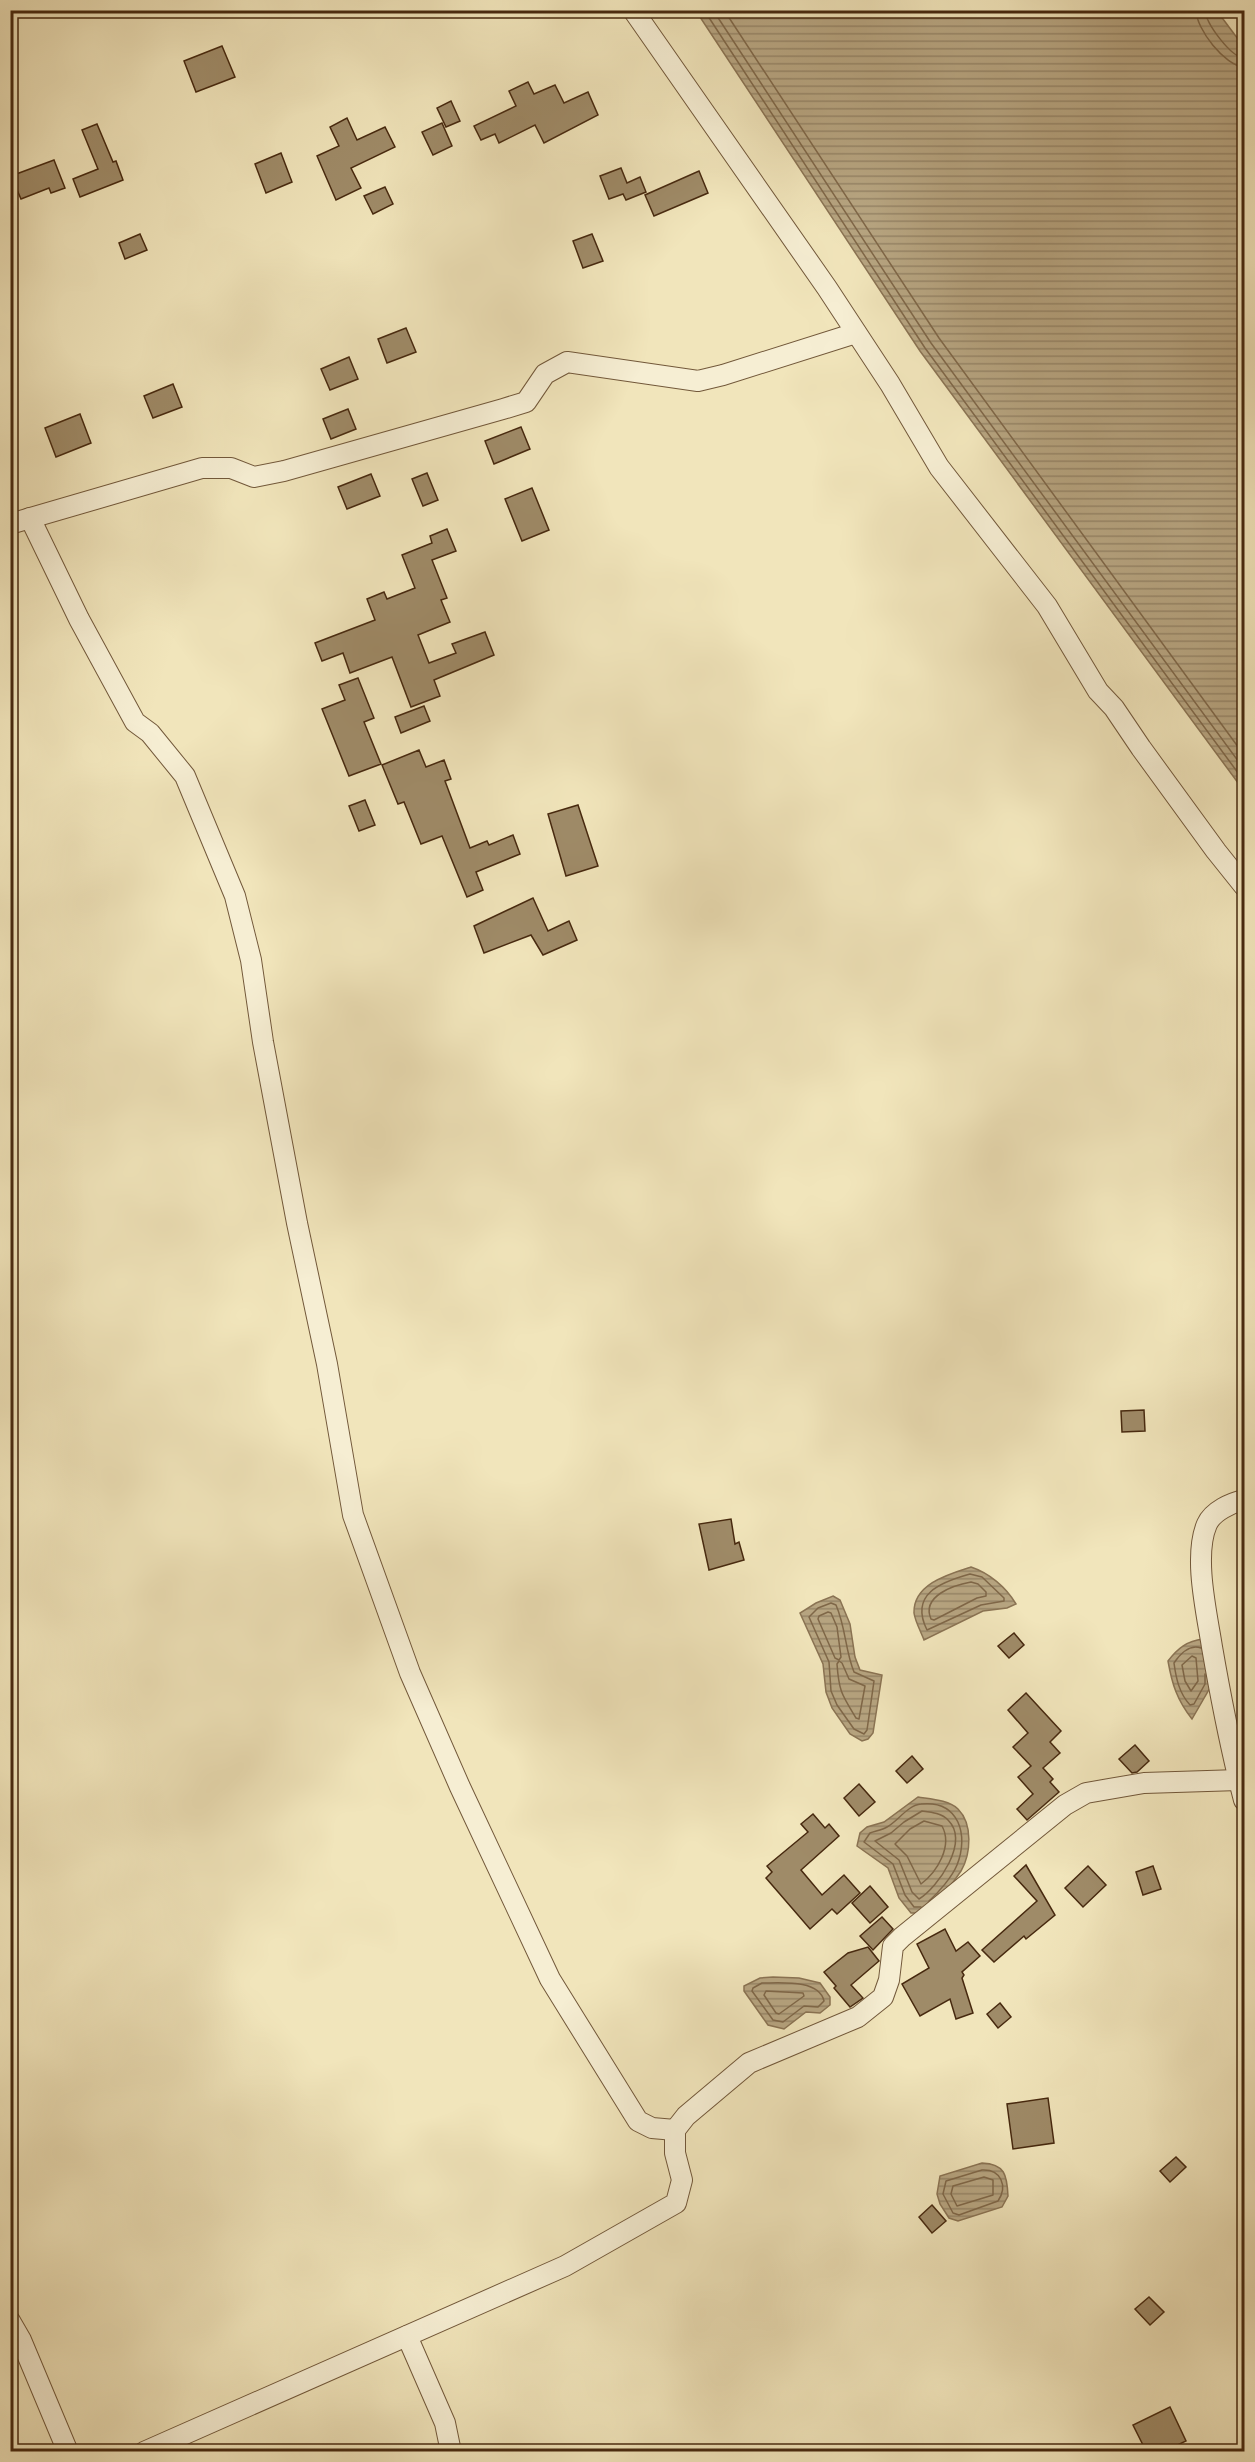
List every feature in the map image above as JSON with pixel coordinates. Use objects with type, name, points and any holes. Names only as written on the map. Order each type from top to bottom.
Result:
[{"type":"street","points":[[633,10],[773,209],[890,384],[939,467],[1047,606],[1098,691],[1114,708],[1216,851],[1245,886]]},
{"type":"street","points":[[10,524],[202,468],[231,468],[254,477],[284,471],[503,409],[525,402],[545,374],[567,362],[698,381],[856,333]]},
{"type":"street","points":[[30,518],[78,619],[135,722],[150,734],[185,776],[235,896],[251,960],[263,1042],[297,1223],[327,1365],[353,1515],[410,1673],[460,1787],[550,1979],[638,2121],[652,2128],[675,2130]]},
{"type":"street","points":[[1245,1500],[1222,1508],[1207,1523],[1202,1547],[1203,1591],[1228,1739],[1245,1800]]},
{"type":"street","points":[[144,2451],[565,2266],[676,2203],[682,2180],[675,2153],[675,2130],[686,2116],[749,2063],[858,2017],[875,2004],[883,1997],[889,1980],[893,1946],[1065,1805],[1086,1793],[1144,1783],[1239,1780]]},
{"type":"street","points":[[10,2321],[21,2340],[68,2451]]},
{"type":"street","points":[[407,2336],[445,2423],[451,2451]]},
{"type":"water","points":[[696,11],[1217,11],[1244,47],[1244,791],[920,351]]},
{"type":"water","points":[[971,1567],[996,1581],[1016,1604],[1007,1608],[983,1611],[924,1640],[914,1613],[919,1595],[943,1577]]},
{"type":"water","points":[[833,1596],[840,1600],[850,1624],[855,1657],[860,1670],[882,1675],[873,1733],[868,1739],[862,1741],[850,1734],[832,1708],[826,1692],[823,1664],[800,1613]]},
{"type":"water","points":[[1203,1639],[1211,1686],[1192,1719],[1176,1692],[1168,1661],[1183,1646]]},
{"type":"water","points":[[918,1797],[945,1802],[958,1809],[966,1823],[969,1839],[967,1856],[961,1871],[948,1888],[923,1913],[911,1913],[899,1898],[888,1868],[857,1846],[860,1833],[867,1827],[884,1822]]},
{"type":"water","points":[[760,1978],[799,1978],[820,1983],[830,1997],[830,2005],[820,2013],[806,2012],[784,2029],[768,2025],[744,1991],[744,1986]]},
{"type":"water","points":[[982,2163],[996,2166],[1003,2172],[1007,2182],[1008,2196],[1002,2207],[958,2221],[949,2218],[937,2194],[940,2176]]},
{"type":"building","points":[[222,46],[235,77],[196,92],[184,61]]},
{"type":"building","points":[[528,82],[534,94],[555,85],[564,103],[588,92],[598,115],[544,143],[535,125],[499,143],[495,134],[481,140],[474,126],[516,106],[509,91]]},
{"type":"building","points":[[451,101],[460,121],[446,127],[437,108]]},
{"type":"building","points":[[347,118],[357,140],[385,127],[395,147],[351,168],[361,188],[336,200],[317,156],[339,146],[330,127]]},
{"type":"building","points":[[442,123],[452,146],[433,155],[422,132]]},
{"type":"building","points":[[97,124],[123,180],[80,197],[73,179],[98,169],[82,130]]},
{"type":"building","points":[[281,153],[292,182],[266,193],[255,164]]},
{"type":"building","points":[[54,160],[65,188],[51,193],[49,188],[21,199],[11,176]]},
{"type":"building","points":[[621,168],[627,183],[640,177],[646,192],[626,200],[623,194],[609,199],[600,176]]},
{"type":"building","points":[[699,171],[708,193],[654,216],[645,195]]},
{"type":"building","points":[[385,187],[393,204],[373,214],[364,196]]},
{"type":"building","points":[[140,234],[147,250],[125,259],[119,243]]},
{"type":"building","points":[[592,234],[603,261],[583,268],[573,241]]},
{"type":"building","points":[[406,328],[416,352],[387,363],[378,339]]},
{"type":"building","points":[[349,357],[358,379],[330,390],[321,369]]},
{"type":"building","points":[[173,384],[182,407],[153,418],[144,396]]},
{"type":"building","points":[[348,409],[356,429],[331,439],[323,419]]},
{"type":"building","points":[[80,414],[91,443],[56,457],[45,428]]},
{"type":"building","points":[[521,427],[530,449],[494,464],[485,441]]},
{"type":"building","points":[[427,473],[438,500],[423,506],[412,479]]},
{"type":"building","points":[[371,474],[380,496],[347,509],[338,487]]},
{"type":"building","points":[[532,488],[549,530],[522,541],[505,499]]},
{"type":"building","points":[[447,529],[456,551],[432,560],[447,598],[441,600],[450,622],[418,635],[429,663],[456,653],[452,644],[485,632],[494,655],[434,680],[440,696],[411,707],[392,657],[350,673],[343,653],[322,661],[315,643],[375,620],[367,599],[384,592],[387,599],[415,588],[402,555],[432,543],[430,536]]},
{"type":"building","points":[[358,678],[374,718],[364,722],[381,764],[349,776],[322,709],[345,700],[339,685]]},
{"type":"building","points":[[424,706],[430,721],[401,733],[395,717]]},
{"type":"building","points":[[419,750],[426,767],[444,760],[451,779],[445,781],[470,848],[487,841],[489,845],[513,835],[520,854],[476,872],[483,890],[467,897],[442,836],[421,844],[404,802],[398,804],[382,765]]},
{"type":"building","points":[[365,800],[375,825],[359,831],[349,806]]},
{"type":"building","points":[[578,805],[598,866],[566,876],[548,814]]},
{"type":"building","points":[[533,898],[548,931],[569,921],[577,940],[543,955],[531,935],[484,953],[474,926]]},
{"type":"building","points":[[1144,1410],[1145,1431],[1122,1432],[1121,1411]]},
{"type":"building","points":[[731,1519],[735,1544],[739,1542],[744,1560],[709,1570],[699,1524]]},
{"type":"building","points":[[1014,1633],[1024,1645],[1009,1658],[998,1646]]},
{"type":"building","points":[[1026,1693],[1061,1731],[1050,1742],[1060,1753],[1043,1768],[1053,1779],[1050,1782],[1059,1792],[1027,1820],[1017,1809],[1033,1794],[1018,1777],[1031,1766],[1013,1747],[1028,1733],[1008,1710]]},
{"type":"building","points":[[1135,1745],[1149,1761],[1137,1772],[1132,1773],[1119,1759]]},
{"type":"building","points":[[912,1756],[923,1769],[907,1783],[896,1771]]},
{"type":"building","points":[[859,1784],[875,1802],[859,1816],[844,1798]]},
{"type":"building","points":[[813,1814],[825,1828],[829,1824],[839,1836],[801,1870],[822,1895],[844,1875],[860,1893],[837,1914],[832,1909],[810,1929],[766,1878],[772,1872],[767,1866],[808,1832],[801,1824]]},
{"type":"building","points":[[1026,1865],[1055,1915],[1026,1939],[1024,1936],[994,1962],[982,1950],[1037,1901],[1014,1876]]},
{"type":"building","points":[[1088,1866],[1106,1885],[1083,1907],[1065,1888]]},
{"type":"building","points":[[1153,1866],[1161,1889],[1143,1895],[1136,1872]]},
{"type":"building","points":[[870,1886],[888,1907],[870,1923],[852,1903]]},
{"type":"building","points":[[882,1917],[893,1929],[873,1950],[860,1936]]},
{"type":"building","points":[[945,1929],[956,1951],[968,1942],[980,1956],[962,1972],[973,2013],[956,2019],[950,1999],[920,2016],[902,1984],[929,1968],[917,1944]]},
{"type":"building","points":[[868,1947],[879,1961],[851,1985],[863,1998],[850,2007],[824,1972],[848,1953]]},
{"type":"building","points":[[1000,2003],[1011,2017],[998,2028],[987,2014]]},
{"type":"building","points":[[1048,2098],[1054,2143],[1013,2149],[1007,2104]]},
{"type":"building","points":[[1176,2157],[1186,2167],[1170,2182],[1160,2171]]},
{"type":"building","points":[[932,2205],[946,2221],[932,2233],[919,2217]]},
{"type":"building","points":[[1149,2297],[1164,2312],[1150,2325],[1135,2309]]},
{"type":"building","points":[[1170,2407],[1186,2441],[1165,2451],[1146,2451],[1133,2425]]}]
